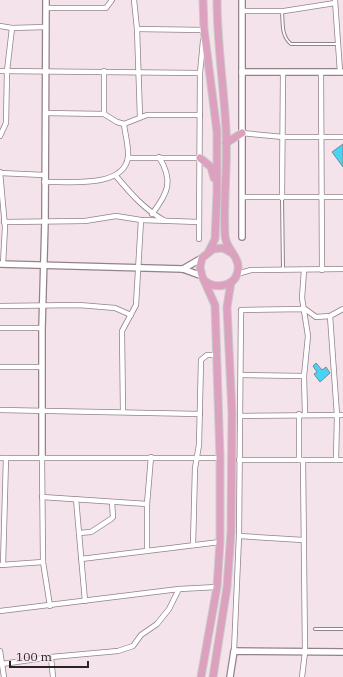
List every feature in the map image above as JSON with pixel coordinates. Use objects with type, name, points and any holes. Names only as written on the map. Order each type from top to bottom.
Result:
[{"type":"main road","points":[[201,677],[217,587],[220,542],[220,458],[215,305],[203,278],[200,267],[202,258],[209,251],[214,239],[217,193],[217,132],[204,29],[203,0]]},
{"type":"main road","points":[[213,677],[227,587],[231,532],[232,413],[227,307],[231,282],[237,274],[238,265],[225,238],[226,144],[223,80],[217,29],[217,0]]},
{"type":"main road","points":[[226,144],[242,133]]},
{"type":"main road","points":[[200,158],[212,170],[217,193]]},
{"type":"main road","points":[[209,251],[223,248],[232,253]]},
{"type":"main road","points":[[203,278],[217,286],[231,282]]},
{"type":"street","points":[[46,0],[44,175],[45,221],[42,328],[42,497],[44,562],[50,606]]},
{"type":"street","points":[[46,8],[106,8],[112,0]]},
{"type":"street","points":[[134,0],[137,28],[140,117]]},
{"type":"street","points":[[242,0],[242,237]]},
{"type":"street","points":[[309,0],[309,6]]},
{"type":"street","points":[[242,11],[282,11],[335,2],[342,72],[242,72]]},
{"type":"street","points":[[0,26],[12,28],[46,27]]},
{"type":"street","points":[[0,136],[6,123],[7,71],[12,28]]},
{"type":"street","points":[[137,28],[204,29],[200,73],[198,240]]},
{"type":"street","points":[[0,70],[200,73]]},
{"type":"street","points":[[104,71],[104,114]]},
{"type":"street","points":[[282,198],[283,72]]},
{"type":"street","points":[[321,72],[322,270]]},
{"type":"street","points":[[45,113],[104,114],[117,122],[124,124],[140,117],[147,116],[200,115]]},
{"type":"street","points":[[44,182],[105,180],[116,176],[128,158],[124,124]]},
{"type":"street","points":[[242,133],[283,137],[343,137]]},
{"type":"street","points":[[152,214],[167,190],[168,175],[159,157]]},
{"type":"street","points":[[128,158],[200,158]]},
{"type":"street","points":[[44,175],[0,173],[4,222],[2,264],[183,269],[203,278]]},
{"type":"street","points":[[116,176],[138,202],[152,214],[167,222]]},
{"type":"street","points":[[242,197],[343,197]]},
{"type":"street","points":[[4,222],[92,221],[116,216],[167,222],[199,222]]},
{"type":"street","points":[[123,412],[122,330],[136,305],[141,220]]},
{"type":"street","points":[[183,269],[202,258]]},
{"type":"street","points":[[238,265],[251,270]]},
{"type":"street","points":[[237,274],[251,270],[343,269]]},
{"type":"street","points":[[304,270],[302,298],[305,309],[308,336],[304,376],[305,414]]},
{"type":"street","points":[[0,306],[43,307],[79,305],[115,308],[131,315]]},
{"type":"street","points":[[230,677],[234,651],[239,536],[241,310],[305,309],[316,316],[330,316],[343,310]]},
{"type":"street","points":[[330,316],[336,415],[336,460]]},
{"type":"street","points":[[0,328],[42,328]]},
{"type":"street","points":[[193,545],[200,414],[201,360],[205,356],[217,355]]},
{"type":"street","points":[[0,367],[42,367]]},
{"type":"street","points":[[241,375],[304,376]]},
{"type":"street","points":[[0,410],[200,414]]},
{"type":"street","points":[[240,416],[299,414],[343,415]]},
{"type":"street","points":[[299,414],[305,652],[302,677]]},
{"type":"street","points":[[147,551],[147,504],[151,457]]},
{"type":"street","points":[[0,458],[220,458]]},
{"type":"street","points":[[6,458],[2,498],[2,565],[44,562]]},
{"type":"street","points":[[239,460],[343,460]]},
{"type":"street","points":[[42,497],[147,504]]},
{"type":"street","points":[[76,499],[84,601]]},
{"type":"street","points":[[79,533],[91,532],[111,519],[113,517],[112,502]]},
{"type":"street","points":[[239,536],[303,540]]},
{"type":"street","points":[[81,559],[220,542]]},
{"type":"street","points":[[0,611],[179,589],[217,587]]},
{"type":"street","points":[[2,664],[51,657],[118,651],[133,646],[141,634],[157,624],[169,609],[179,589]]},
{"type":"street","points":[[0,651],[4,677]]},
{"type":"street","points":[[234,651],[343,652]]},
{"type":"street","points":[[51,657],[53,677]]},
{"type":"lane","points":[[282,11],[284,35],[286,40],[291,44],[338,44]]},
{"type":"lane","points":[[282,198],[283,269]]},
{"type":"lane","points":[[314,629],[343,629]]},
{"type":"building","points":[[343,144],[343,167],[332,152]]},
{"type":"building","points":[[316,363],[322,370],[326,367],[330,373],[320,382],[314,374],[317,372],[313,366]]}]
